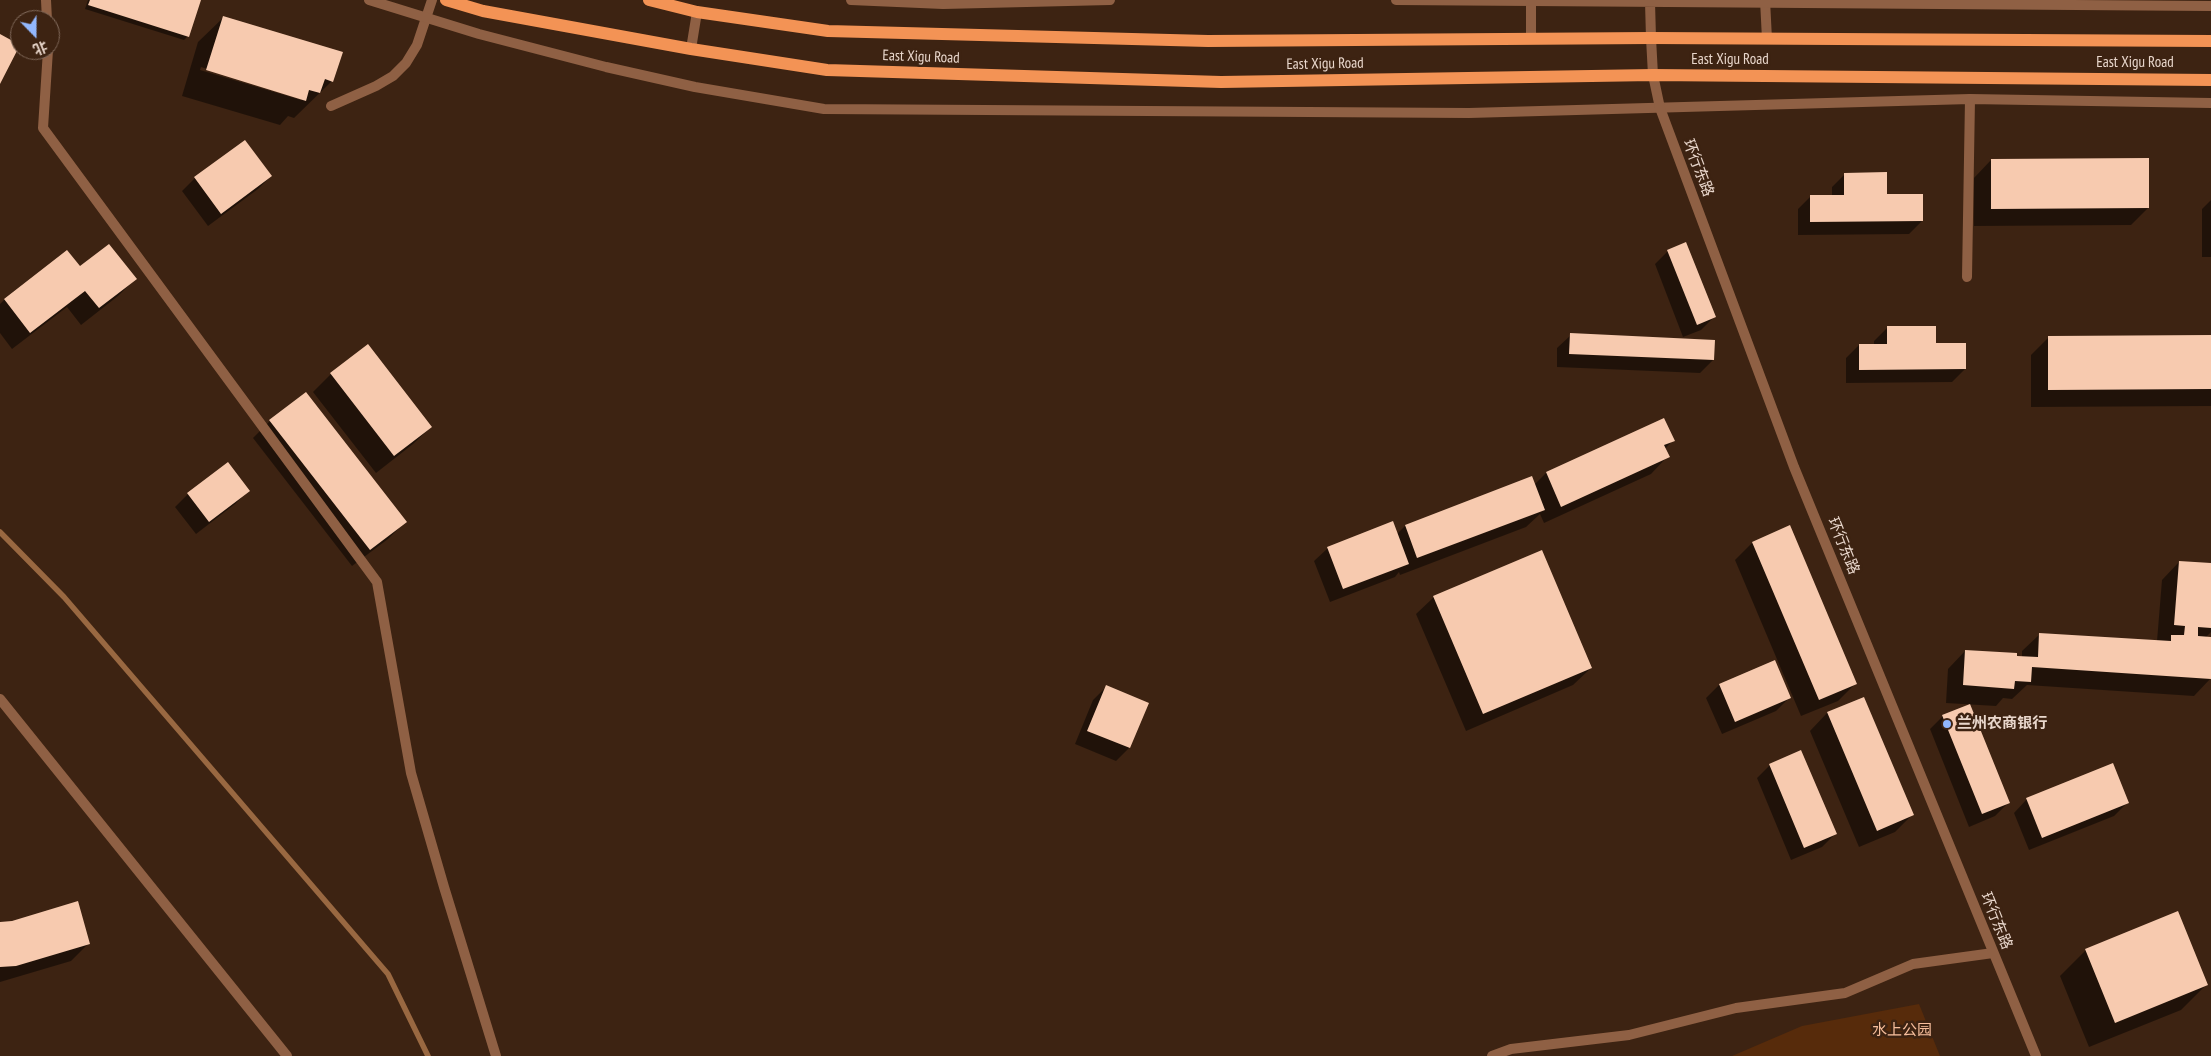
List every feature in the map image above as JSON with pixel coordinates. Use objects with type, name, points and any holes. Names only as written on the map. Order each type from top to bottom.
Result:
[{"type":"main road","name":"East Xigu Road","points":[[446,0],[483,11],[691,50],[826,70],[1211,81],[1654,75],[2211,80]]},
{"type":"main road","name":"East Xigu Road","points":[[649,0],[697,12],[828,31],[1208,41],[1651,38],[2211,41]]},
{"type":"street","points":[[369,0],[479,34],[606,67],[696,86],[824,109],[1469,113],[1970,99],[2211,103]]},
{"type":"street","points":[[331,106],[361,94],[393,76],[406,63],[417,45],[428,18],[432,0]]},
{"type":"street","points":[[851,0],[943,4],[1110,0]]},
{"type":"street","points":[[1396,0],[1765,1],[2211,6]]},
{"type":"street","points":[[1531,1],[1531,39]]},
{"type":"street","points":[[1765,1],[1767,38]]},
{"type":"street","name":"环行东路","points":[[1650,2],[1654,75],[1660,108],[1794,467],[2036,1056]]},
{"type":"street","points":[[691,50],[697,12]]},
{"type":"street","points":[[47,60],[43,128],[377,582],[411,772],[496,1056]]},
{"type":"street","points":[[1967,277],[1970,99]]},
{"type":"street","points":[[0,699],[287,1056]]},
{"type":"street","points":[[1492,1056],[1511,1049],[1629,1035],[1736,1008],[1845,992],[1913,964],[1993,953]]},
{"type":"green space","name":"水上公园","points":[[1919,1004],[1940,1056],[1732,1056],[1802,1026]]},
{"type":"building","points":[[90,0],[201,0],[189,37],[88,5]]},
{"type":"building","points":[[223,16],[343,52],[333,82],[325,79],[320,93],[309,90],[306,101],[206,70]]},
{"type":"building","points":[[0,34],[10,40],[10,60],[12,60],[0,84]]},
{"type":"building","points":[[245,140],[272,176],[221,214],[194,177]]},
{"type":"building","points":[[2149,158],[2149,208],[1991,209],[1991,159]]},
{"type":"building","points":[[1887,172],[1887,194],[1923,194],[1923,221],[1810,222],[1810,195],[1844,195],[1844,173]]},
{"type":"building","points":[[1686,242],[1716,317],[1697,325],[1667,250]]},
{"type":"building","points":[[109,244],[137,279],[99,308],[85,291],[30,333],[4,299],[67,250],[80,266]]},
{"type":"building","points":[[1887,326],[1936,326],[1936,343],[1966,343],[1966,369],[1859,370],[1859,344],[1887,344]]},
{"type":"building","points":[[1570,333],[1715,340],[1714,360],[1569,354]]},
{"type":"building","points":[[2211,335],[2211,389],[2048,390],[2048,336]]},
{"type":"building","points":[[368,344],[432,427],[394,456],[330,373]]},
{"type":"building","points":[[306,392],[407,522],[370,550],[269,420]]},
{"type":"building","points":[[1664,418],[1675,441],[1664,445],[1670,457],[1561,507],[1546,472]]},
{"type":"building","points":[[228,462],[250,491],[209,522],[187,493]]},
{"type":"building","points":[[1532,476],[1545,510],[1417,558],[1405,525]]},
{"type":"building","points":[[1393,521],[1409,564],[1343,589],[1327,547]]},
{"type":"building","points":[[1790,525],[1857,684],[1819,700],[1752,542]]},
{"type":"building","points":[[1542,550],[1592,668],[1483,714],[1433,596]]},
{"type":"building","points":[[2179,561],[2211,563],[2211,628],[2198,627],[2198,636],[2211,637],[2211,679],[2032,667],[2031,682],[2015,681],[2014,689],[1963,685],[1965,650],[2017,653],[2017,656],[2038,657],[2039,633],[2171,641],[2171,635],[2184,635],[2185,626],[2174,625]]},
{"type":"building","points":[[1775,660],[1791,698],[1735,722],[1719,684]]},
{"type":"building","points":[[1106,685],[1149,703],[1130,748],[1087,731]]},
{"type":"building","points":[[1864,697],[1914,815],[1877,831],[1827,712]]},
{"type":"building","points":[[1970,704],[2010,803],[1982,814],[1942,715]]},
{"type":"building","points":[[1801,750],[1837,834],[1804,848],[1769,764]]},
{"type":"building","points":[[2113,763],[2129,803],[2042,838],[2026,798]]},
{"type":"building","points":[[78,901],[90,944],[16,966],[0,967],[0,922],[12,921]]},
{"type":"building","points":[[2178,911],[2208,985],[2115,1023],[2085,949]]},
{"type":"waterway","points":[[0,532],[64,597],[388,974],[428,1056]]},
{"type":"place","name":"兰州农商银行","points":[[1947,724]]}]
